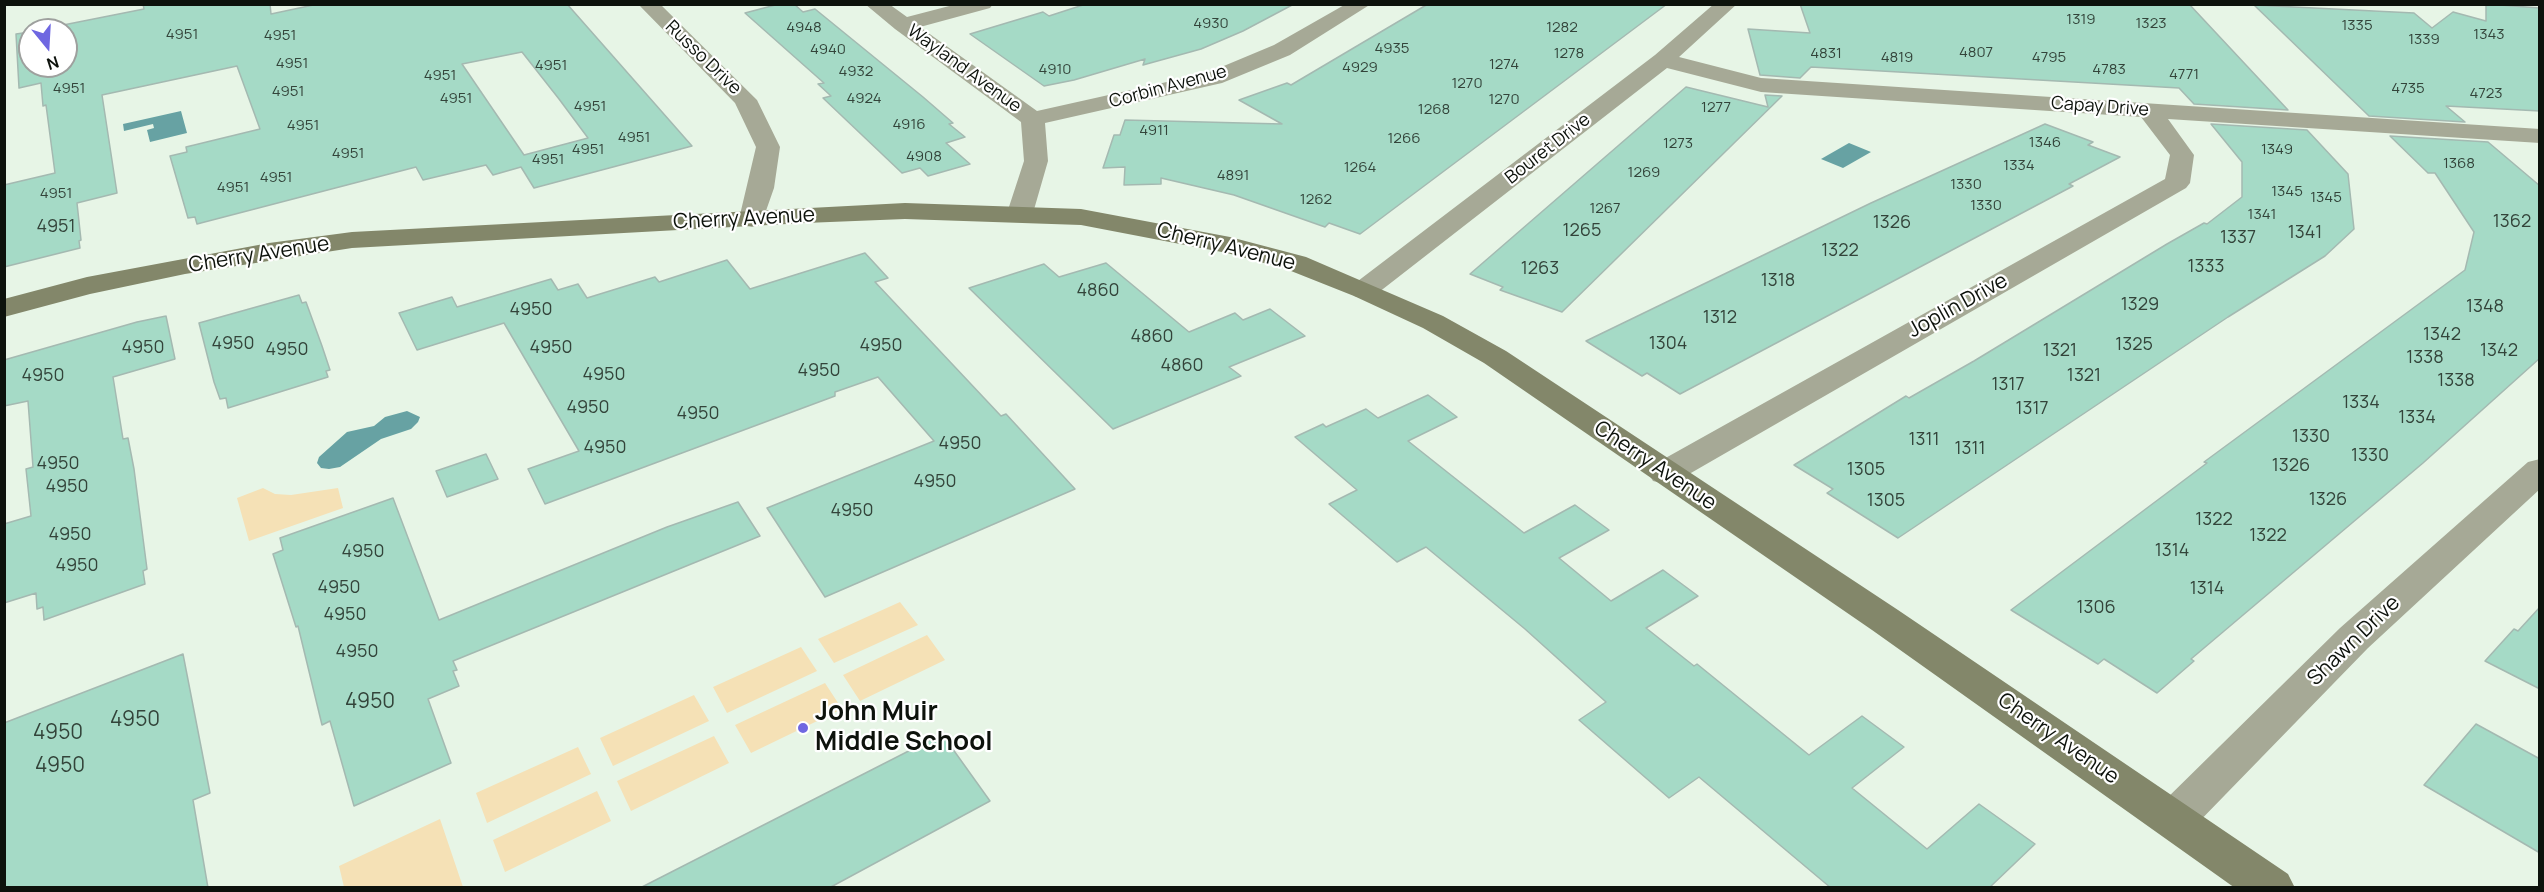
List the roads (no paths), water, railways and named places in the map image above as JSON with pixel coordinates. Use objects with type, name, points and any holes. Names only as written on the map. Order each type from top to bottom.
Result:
[{"type":"street","name":"Russo Drive","points":[[648,4],[745,100],[768,147],[761,188],[752,219]]},
{"type":"street","name":"Wayland Avenue","points":[[875,4],[1034,119],[1036,161],[1020,213]]},
{"type":"street","points":[[902,25],[983,4]]},
{"type":"street","name":"Corbin Avenue","points":[[1034,119],[1214,78],[1282,50],[1361,4]]},
{"type":"street","name":"Bouret Drive","points":[[1364,290],[1663,60],[1727,4]]},
{"type":"street","name":"Capay Drive","points":[[1663,60],[1761,85],[2539,136]]},
{"type":"street","name":"Joplin Drive","points":[[1665,473],[2177,183],[2182,155],[2164,128],[2146,110]]},
{"type":"street","name":"Cherry Avenue","points":[[4,308],[87,286],[185,266],[269,251],[352,240],[905,211],[1020,213],[1081,217],[1184,235],[1296,263],[1364,290],[1433,322],[1495,357],[1885,620],[2272,888]]},
{"type":"street","name":"Shawn Drive","points":[[2174,819],[2354,638],[2540,470]]},
{"type":"water","points":[[181,111],[187,133],[150,142],[147,130],[154,128],[153,124],[124,131],[123,124]]},
{"type":"water","points":[[1849,143],[1871,152],[1843,168],[1821,159]]},
{"type":"water","points":[[407,411],[420,417],[411,429],[381,439],[340,467],[321,468],[317,463],[319,457],[347,432],[374,426],[385,417]]},
{"type":"place","name":"John Muir Middle School","points":[[803,728]]}]
